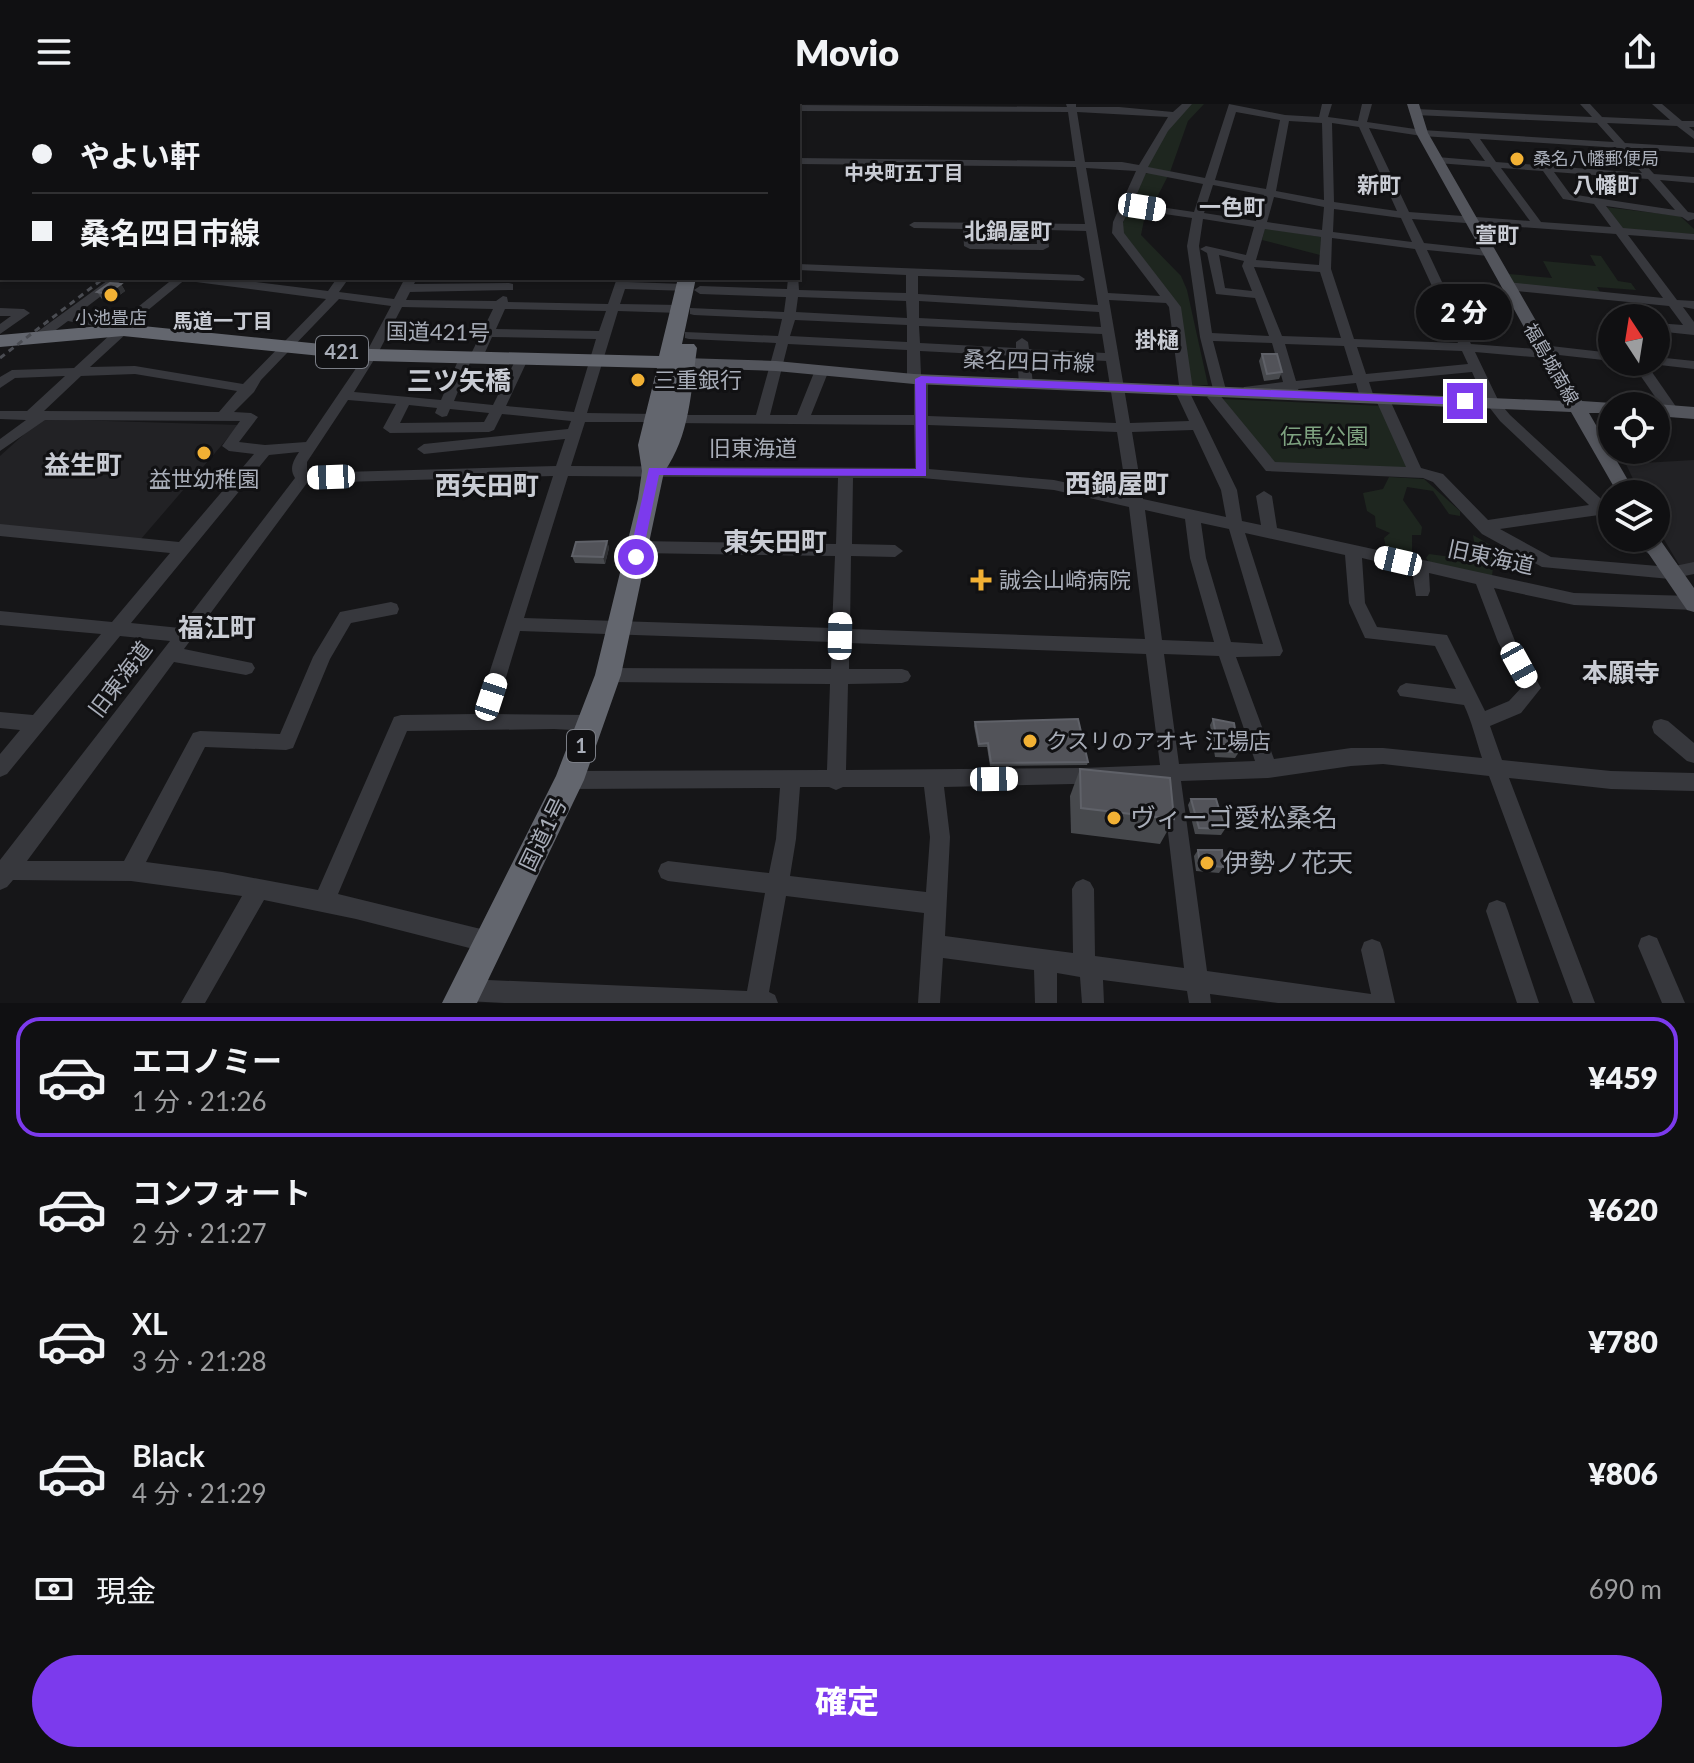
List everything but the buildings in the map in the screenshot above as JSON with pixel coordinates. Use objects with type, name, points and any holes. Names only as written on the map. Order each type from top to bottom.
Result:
[{"type":"highway","name":"国道1号","points":[[462,996],[569,780],[608,675],[653,471],[663,460],[665,419],[694,283]]},
{"type":"highway","name":"国道1号","points":[[676,363],[689,335],[687,310]]},
{"type":"highway","name":"国道421号","points":[[0,341],[120,330],[371,355],[676,363]]},
{"type":"main road","name":"福島城南線","points":[[1414,108],[1422,133],[1469,220],[1620,480]]},
{"type":"main road","name":"桑名四日市線","points":[[676,363],[776,366],[917,379],[1117,386],[1216,394],[1292,390],[1598,407]]},
{"type":"main road","points":[[1670,411],[1694,413]]},
{"type":"main road","points":[[1656,552],[1694,603]]},
{"type":"street","points":[[514,624],[1274,651],[1235,524],[1229,490],[1184,390],[1175,307],[1118,233],[1118,222],[1155,142],[1173,115],[1187,104]]},
{"type":"street","points":[[1327,104],[1329,205],[1325,269],[1360,379],[1375,397],[1423,474],[1438,478],[1484,526],[1556,565],[1670,573],[1694,568]]},
{"type":"street","points":[[1367,104],[1362,124],[1493,403],[1516,429],[1598,505]]},
{"type":"street","points":[[1657,104],[1694,136]]},
{"type":"street","points":[[803,106],[1136,107],[1173,115]]},
{"type":"street","points":[[1447,470],[1423,474],[1271,467],[1243,437],[1216,394],[1193,246],[1198,215],[1233,106],[1261,109],[1285,118],[1362,124],[1422,133],[1694,150]]},
{"type":"street","points":[[1071,107],[1136,503],[1199,992]]},
{"type":"street","points":[[1414,108],[1559,118],[1592,112],[1694,124]]},
{"type":"street","points":[[1592,112],[1690,216],[1694,225]]},
{"type":"street","points":[[1285,118],[1270,194],[1248,266],[1277,339],[1292,390],[1360,379],[1477,367]]},
{"type":"street","points":[[1472,136],[1538,225]]},
{"type":"street","points":[[1437,160],[1694,180]]},
{"type":"street","points":[[800,161],[1122,165],[1329,205],[1405,215],[1694,237]]},
{"type":"street","points":[[1546,169],[1567,197],[1690,216]]},
{"type":"street","points":[[1580,171],[1596,202],[1694,330]]},
{"type":"street","points":[[1127,205],[1420,247],[1488,253]]},
{"type":"street","points":[[914,225],[1092,228]]},
{"type":"street","points":[[968,226],[970,246],[1043,247],[1041,226]]},
{"type":"street","points":[[1193,246],[1249,261],[1325,269]]},
{"type":"street","points":[[1212,250],[1220,291],[1260,295]]},
{"type":"street","points":[[800,267],[1079,279]]},
{"type":"street","points":[[912,273],[922,473]]},
{"type":"street","points":[[964,275],[965,299]]},
{"type":"street","points":[[37,338],[116,280]]},
{"type":"street","points":[[0,446],[37,415],[124,324],[179,280]]},
{"type":"street","points":[[224,280],[265,283],[332,296],[398,303],[790,314],[1109,331]]},
{"type":"street","points":[[223,417],[332,296],[342,280]]},
{"type":"street","points":[[762,420],[790,314],[794,280]]},
{"type":"street","points":[[303,478],[299,473],[300,462],[308,447],[371,355],[409,283],[511,282],[488,333],[471,356],[435,429]]},
{"type":"street","points":[[483,721],[622,282],[694,283],[792,293],[1019,302],[1171,300]]},
{"type":"street","points":[[1507,286],[1694,305]]},
{"type":"street","points":[[1019,302],[1026,384]]},
{"type":"street","points":[[0,312],[24,313],[0,330]]},
{"type":"street","points":[[67,317],[114,326],[120,330]]},
{"type":"street","points":[[1670,328],[1694,330]]},
{"type":"street","points":[[488,333],[603,335]]},
{"type":"street","points":[[689,335],[914,344],[1113,357]]},
{"type":"street","points":[[1206,337],[1467,347],[1598,356]]},
{"type":"street","points":[[485,444],[489,427],[523,357]]},
{"type":"street","points":[[1670,362],[1694,365]]},
{"type":"street","points":[[0,384],[12,374],[135,370],[249,389]]},
{"type":"street","points":[[802,420],[822,370]]},
{"type":"street","points":[[344,395],[497,409],[576,425]]},
{"type":"street","points":[[405,401],[390,428],[489,427]]},
{"type":"street","points":[[0,415],[251,417],[229,446],[265,450],[308,447]]},
{"type":"street","points":[[424,449],[485,444],[576,425],[665,419],[921,420],[1125,428],[1199,425]]},
{"type":"street","points":[[0,768],[265,450]]},
{"type":"street","name":"旧東海道","points":[[2,873],[303,478],[562,471],[922,473],[1054,485],[1574,599],[1694,603]]},
{"type":"street","points":[[836,781],[846,472]]},
{"type":"street","points":[[1264,496],[1270,532]]},
{"type":"street","points":[[1484,526],[1598,514]]},
{"type":"street","points":[[1193,515],[1193,532],[1200,564],[1224,649],[1268,769]]},
{"type":"street","points":[[0,530],[182,548]]},
{"type":"street","points":[[638,547],[895,551]]},
{"type":"street","points":[[1353,550],[1357,603],[1371,633],[1441,640],[1481,721],[1481,729],[1584,1003]]},
{"type":"street","points":[[1420,566],[1422,591]]},
{"type":"street","points":[[1481,721],[1515,707],[1532,688],[1507,642],[1483,580]]},
{"type":"street","points":[[130,871],[200,739],[286,742],[322,657],[346,617],[391,609]]},
{"type":"street","points":[[0,618],[183,635]]},
{"type":"street","points":[[169,654],[246,668]]},
{"type":"street","points":[[608,675],[902,676]]},
{"type":"street","points":[[1406,691],[1469,698]]},
{"type":"street","points":[[0,720],[37,723]]},
{"type":"street","points":[[324,901],[401,723],[590,723]]},
{"type":"street","points":[[1661,727],[1694,755]]},
{"type":"street","points":[[569,780],[933,780],[1268,769],[1351,757],[1383,756],[1611,780],[1694,782]]},
{"type":"street","points":[[462,996],[760,1003],[786,839],[791,779]]},
{"type":"street","points":[[929,1003],[940,837],[933,780]]},
{"type":"street","points":[[2,873],[130,871],[377,911],[489,942]]},
{"type":"street","points":[[668,871],[935,904]]},
{"type":"street","points":[[1083,889],[1093,1003]]},
{"type":"street","points":[[192,1003],[258,890]]},
{"type":"street","points":[[1497,911],[1528,1003]]},
{"type":"street","points":[[933,946],[1088,967],[1199,992],[1364,1003]]},
{"type":"street","points":[[1649,946],[1674,1003]]},
{"type":"street","points":[[1372,950],[1384,1003]]},
{"type":"street","points":[[1045,961],[1046,1003]]},
{"type":"shaded area","points":[[41,419],[239,425],[141,539],[0,527],[0,456]]},
{"type":"shaded area","points":[[1694,460],[1694,564],[1681,568],[1670,550],[1670,480],[1633,480],[1626,464],[1670,464],[1670,461]]},
{"type":"green space","points":[[1191,104],[1204,104],[1188,121],[1170,172],[1153,205],[1146,210],[1141,235],[1181,276],[1187,290],[1208,385],[1189,385],[1178,305],[1126,241],[1121,227],[1144,174],[1149,173],[1147,166],[1161,137]]},
{"type":"green space","points":[[1605,207],[1680,216],[1694,229],[1694,234],[1623,230]]},
{"type":"green space","points":[[1265,228],[1321,237],[1320,255],[1262,240]]},
{"type":"green space","points":[[1590,255],[1601,256],[1618,281],[1631,283],[1636,290],[1597,287],[1600,292],[1514,284],[1509,274],[1552,278],[1543,261],[1596,266]]},
{"type":"green space","name":"伝馬公園","points":[[1222,399],[1383,406],[1409,470],[1278,467]]},
{"type":"green space","points":[[1389,477],[1424,479],[1460,511],[1460,516],[1449,514],[1433,491],[1407,487],[1403,500],[1422,527],[1421,535],[1412,535],[1412,556],[1387,553],[1384,538],[1390,533],[1376,527],[1375,516],[1367,511],[1363,493],[1383,489]]},
{"type":"green space","points":[[1473,535],[1499,550],[1503,568],[1493,568],[1492,576],[1429,562],[1426,558],[1429,554],[1466,559],[1476,555]]},
{"type":"railway","points":[[0,358],[101,280]]},
{"type":"place","name":"桑名八幡郵便局","points":[[1517,159]]},
{"type":"place","name":"小池畳店","points":[[111,295]]},
{"type":"place","name":"三重銀行","points":[[638,380]]},
{"type":"place","name":"益世幼稚園","points":[[204,453]]},
{"type":"place","name":"誠会山崎病院","points":[[981,580]]},
{"type":"place","name":"クスリのアオキ 江場店","points":[[1030,741]]},
{"type":"place","name":"ヴィーゴ愛松桑名","points":[[1114,818]]},
{"type":"place","name":"伊勢ノ花天","points":[[1207,863]]},
{"type":"district","name":"中央町五丁目","points":[[904,173]]},
{"type":"district","name":"新町","points":[[1379,185]]},
{"type":"district","name":"八幡町","points":[[1606,185]]},
{"type":"district","name":"一色町","points":[[1232,207]]},
{"type":"district","name":"北鍋屋町","points":[[1008,231]]},
{"type":"district","name":"萱町","points":[[1497,235]]},
{"type":"district","name":"馬道一丁目","points":[[223,321]]},
{"type":"district","name":"掛樋","points":[[1157,340]]},
{"type":"district","name":"三ツ矢橋","points":[[459,381]]},
{"type":"district","name":"益生町","points":[[83,465]]},
{"type":"district","name":"西鍋屋町","points":[[1117,484]]},
{"type":"district","name":"西矢田町","points":[[487,486]]},
{"type":"district","name":"東矢田町","points":[[775,542]]},
{"type":"district","name":"福江町","points":[[217,628]]},
{"type":"district","name":"本願寺","points":[[1621,673]]},
{"type":"route","points":[[636,557],[653,471],[922,473],[921,379],[1465,401]]}]
